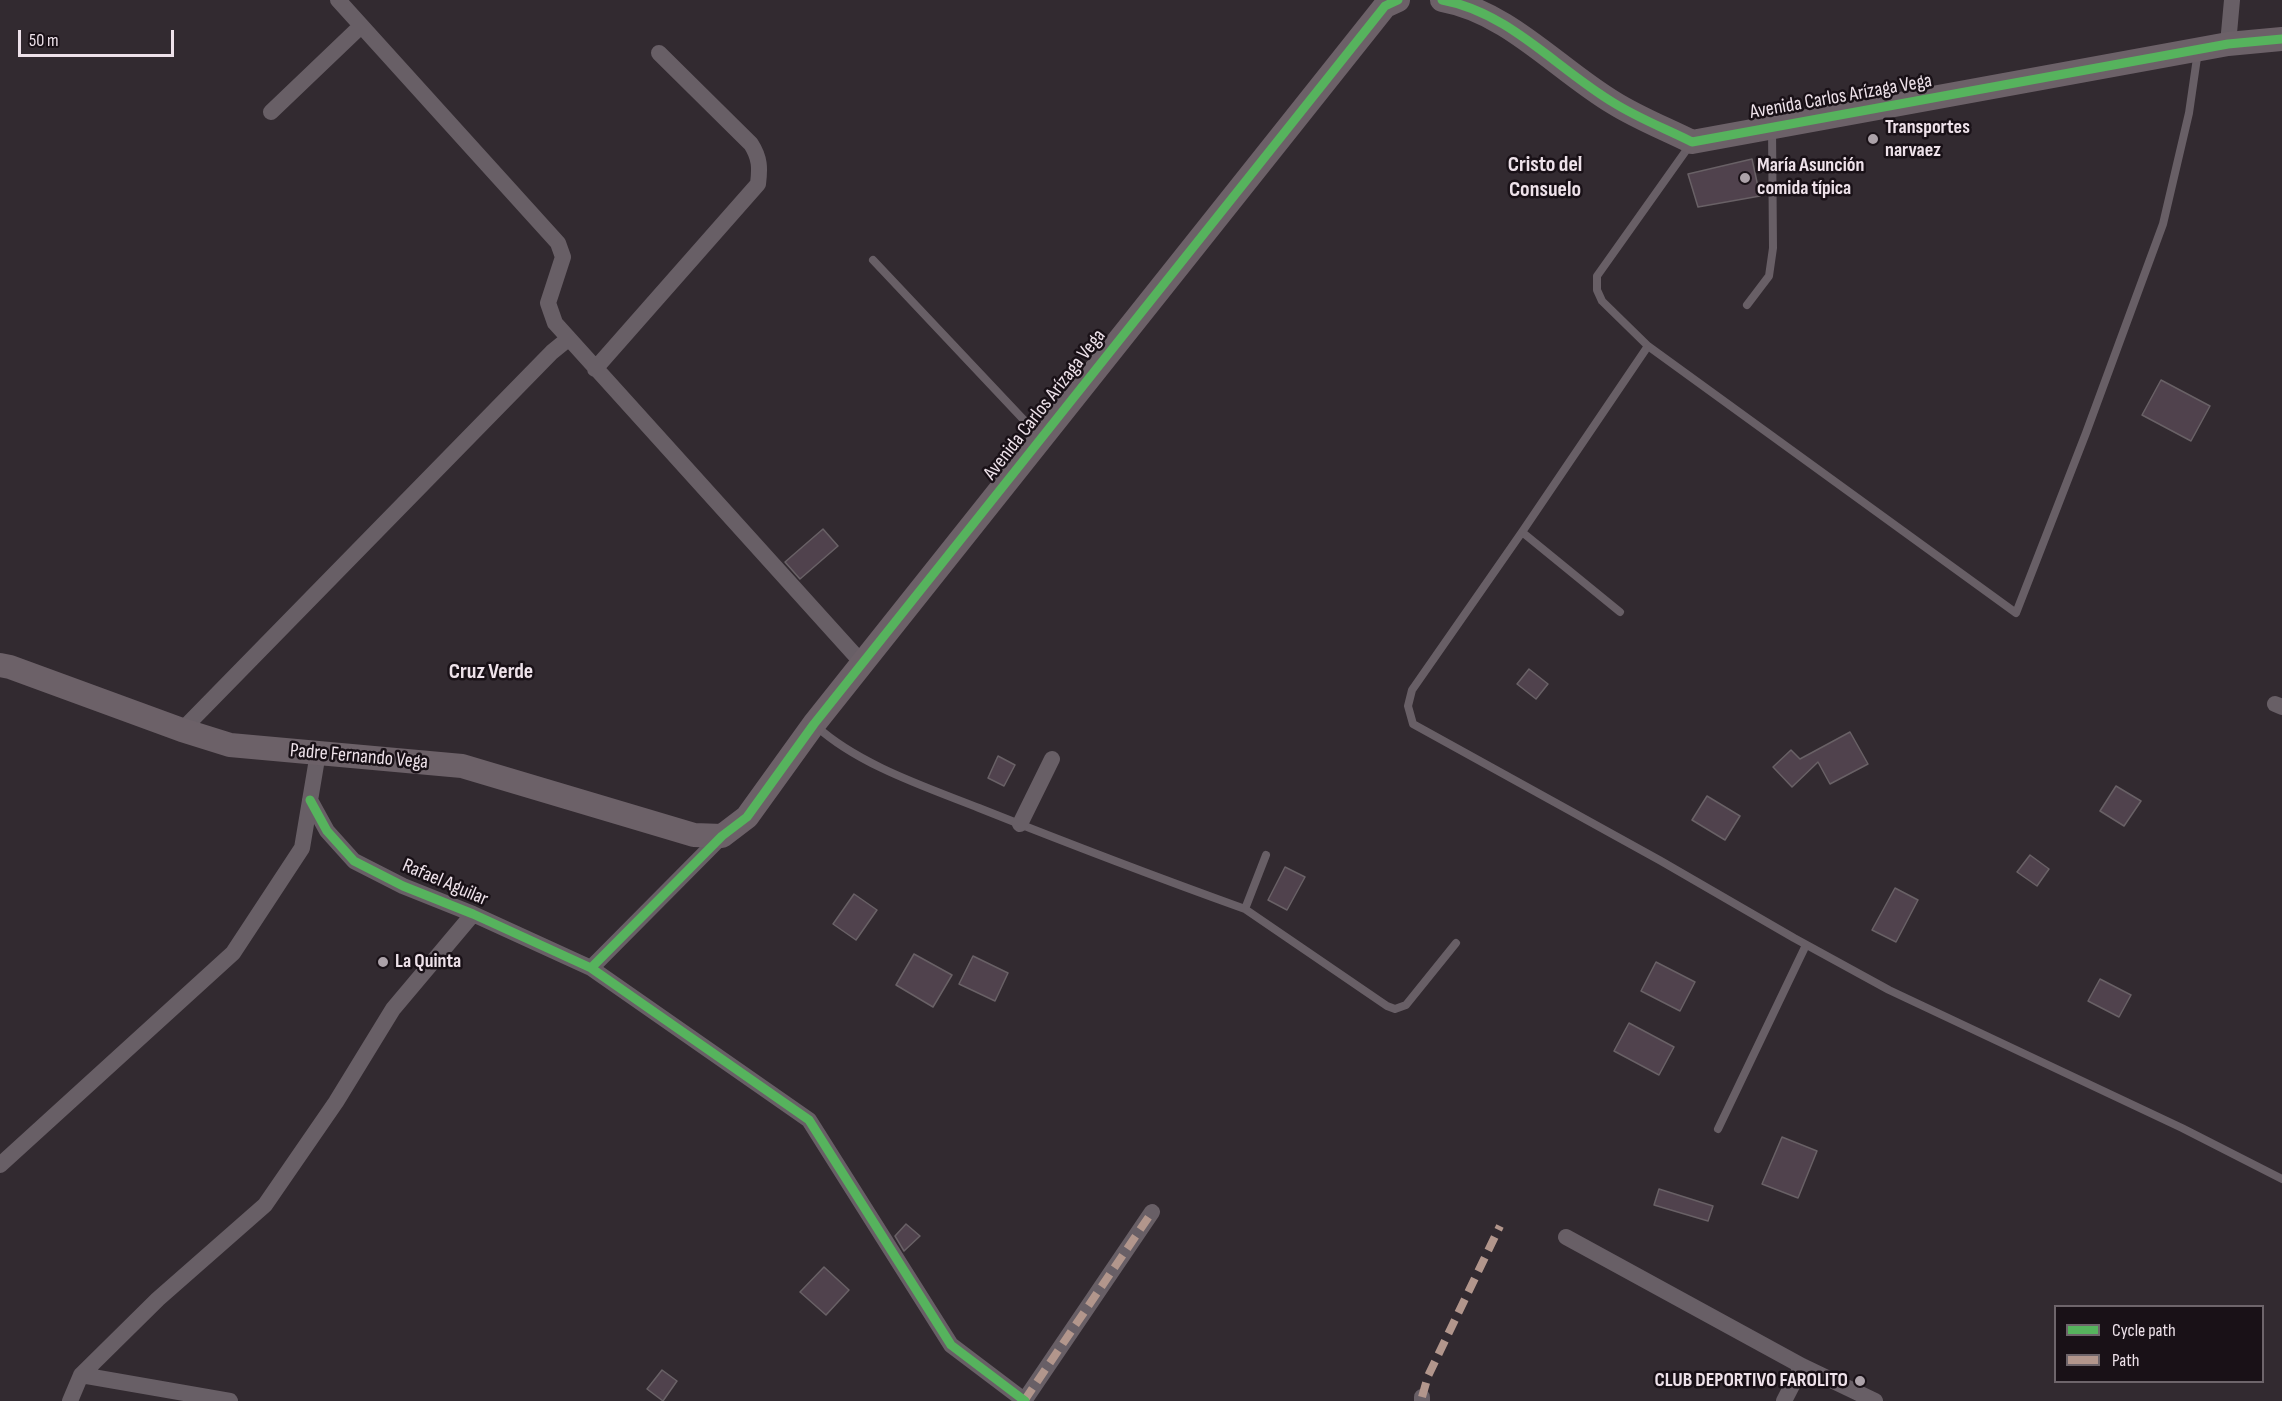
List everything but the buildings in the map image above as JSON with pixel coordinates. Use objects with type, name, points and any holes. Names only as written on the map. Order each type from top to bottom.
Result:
[{"type":"street","points":[[338,0],[558,243],[563,257],[548,303],[555,323],[863,664]]},
{"type":"street","name":"Avenida Carlos Arízaga Vega","points":[[722,836],[747,817],[814,724],[1385,6],[1398,0]]},
{"type":"street","points":[[1442,0],[1462,4],[1497,20],[1614,103],[1692,142]]},
{"type":"street","points":[[2228,44],[2232,0]]},
{"type":"street","points":[[271,112],[361,26]]},
{"type":"street","name":"Avenida Carlos Arízaga Vega","points":[[1692,142],[2228,44],[2282,39]]},
{"type":"street","points":[[595,369],[758,184],[760,166],[751,144],[659,53]]},
{"type":"street","points":[[182,730],[552,352],[568,339]]},
{"type":"street","name":"Padre Fernando Vega","points":[[0,665],[230,745],[462,766],[694,835],[722,836]]},
{"type":"street","points":[[0,1166],[233,953],[302,848],[318,753]]},
{"type":"street","points":[[1020,824],[1052,759]]},
{"type":"street","name":"Rafael Aguilar","points":[[310,801],[327,831],[354,861],[404,886],[473,914],[591,969],[809,1120],[951,1346],[1024,1401]]},
{"type":"street","points":[[591,969],[722,836]]},
{"type":"street","points":[[70,1401],[81,1375],[158,1299],[265,1205],[336,1102],[393,1009],[473,914]]},
{"type":"street","points":[[1024,1401],[1152,1212]]},
{"type":"street","points":[[1566,1237],[1802,1366],[1875,1401]]},
{"type":"street","points":[[1784,1401],[1802,1366]]},
{"type":"street","points":[[81,1375],[230,1401]]},
{"type":"lane","points":[[1692,142],[1597,276],[1597,290],[1602,301],[1648,346],[2016,613],[2163,224],[2189,113],[2198,50]]},
{"type":"lane","points":[[1747,305],[1768,276],[1773,248],[1772,128]]},
{"type":"lane","points":[[873,260],[1042,438]]},
{"type":"lane","points":[[1648,346],[1412,690],[1408,706],[1413,724],[1889,990],[2182,1128],[2282,1179]]},
{"type":"lane","points":[[1522,532],[1620,612]]},
{"type":"lane","points":[[814,724],[827,736],[876,765],[1020,824],[1245,909],[1395,1010],[1406,1005],[1456,943]]},
{"type":"lane","points":[[1245,909],[1266,855]]},
{"type":"lane","points":[[1718,1129],[1806,945]]},
{"type":"marked path","points":[[1024,1401],[1152,1212]]},
{"type":"marked path","points":[[1422,1397],[1428,1376],[1500,1226]]},
{"type":"cycle path","points":[[591,968],[722,836],[747,817],[814,724],[1385,6],[1398,0]]},
{"type":"cycle path","points":[[1442,0],[1466,6],[1489,16],[1532,43],[1614,103],[1692,142],[2228,44],[2282,39]]},
{"type":"cycle path","points":[[310,800],[327,831],[354,861],[403,886],[473,914],[591,968],[809,1120],[951,1345],[1025,1401]]},
{"type":"place","name":"Transportes narvaez","points":[[1873,139]]},
{"type":"place","name":"María Asunción comida típica","points":[[1745,178]]},
{"type":"place","name":"La Quinta","points":[[383,962]]},
{"type":"place","name":"CLUB DEPORTIVO FAROLITO","points":[[1860,1381]]},
{"type":"district","name":"Cristo del Consuelo","points":[[1545,178]]},
{"type":"district","name":"Cruz Verde","points":[[491,672]]}]
